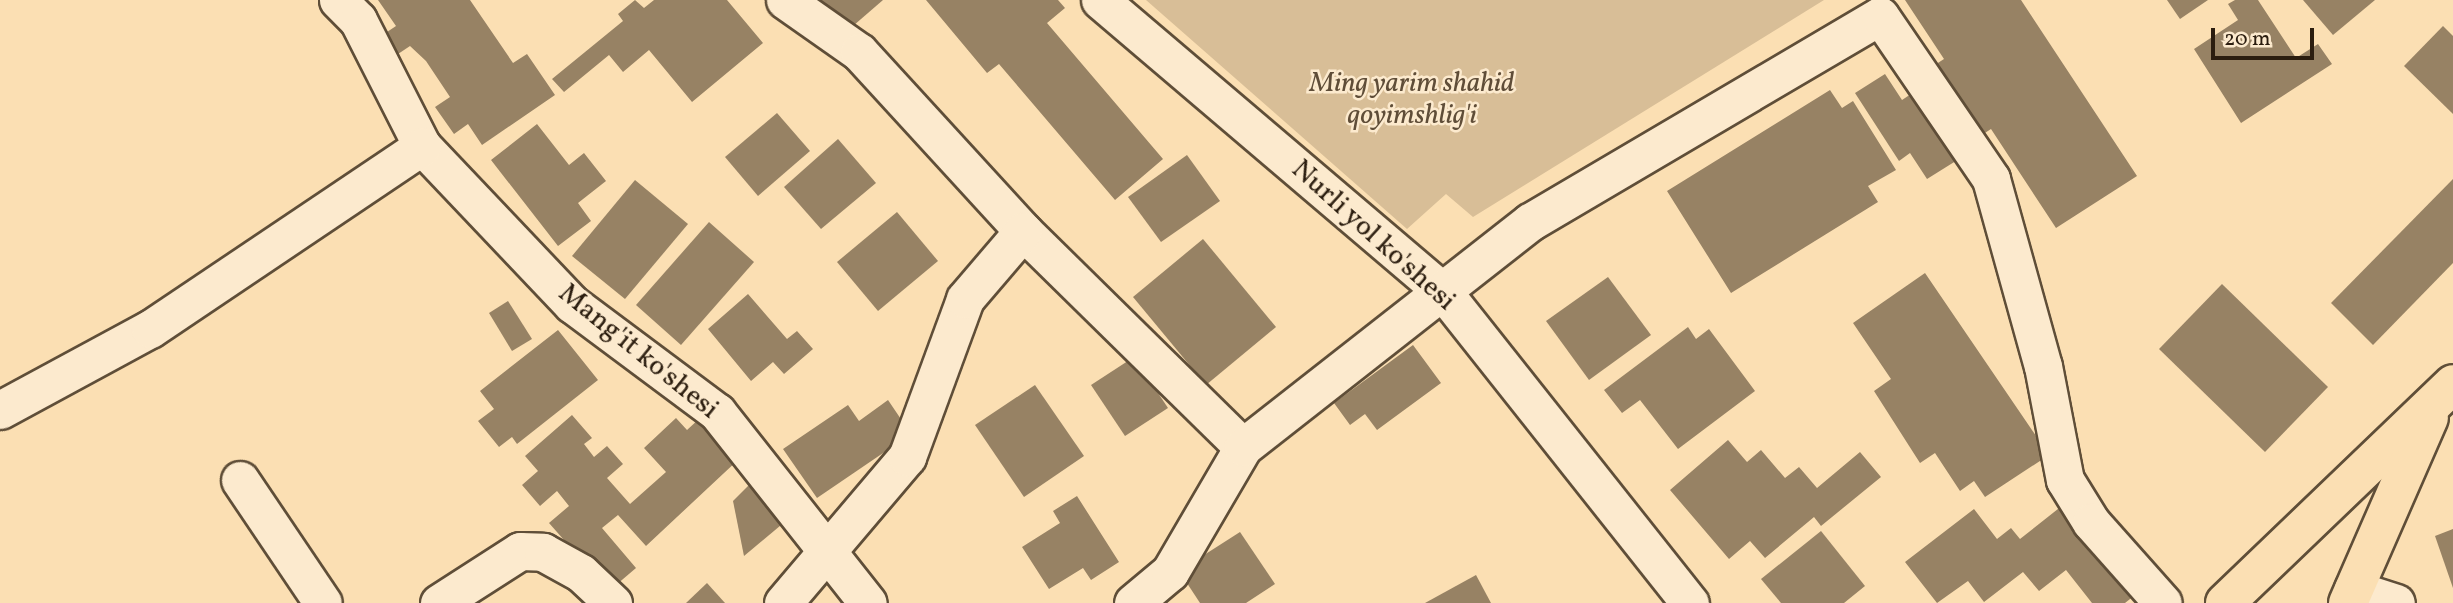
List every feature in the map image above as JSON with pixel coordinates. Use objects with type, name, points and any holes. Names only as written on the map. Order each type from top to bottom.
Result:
[{"type":"main road","points":[[2350,596],[2445,392]]},
{"type":"main road","points":[[2225,603],[2445,392]]},
{"type":"street","name":"Mang'it ko'shesi","points":[[338,0],[358,20],[422,146],[572,304],[717,412],[829,548],[868,603]]},
{"type":"street","points":[[785,0],[859,52],[1023,231],[1243,447]]},
{"type":"street","name":"Nurli yol ko'shesi","points":[[1100,0],[1444,293],[1690,603]]},
{"type":"street","points":[[1133,603],[1170,572],[1243,447],[1444,293],[1530,222],[1880,16],[1990,179],[2043,366],[2065,480],[2091,522],[2163,603]]},
{"type":"street","points":[[0,410],[150,329],[422,146]]},
{"type":"street","points":[[783,603],[907,457],[965,299],[1023,231]]},
{"type":"street","points":[[240,480],[323,603]]},
{"type":"street","points":[[439,603],[520,551],[543,552],[581,573],[613,603]]},
{"type":"street","points":[[2350,596],[2396,603]]},
{"type":"green space","name":"Ming yarim shahid qoyimshlig'i","points":[[1146,0],[1824,0],[1473,217],[1446,194],[1407,229]]},
{"type":"building","points":[[378,0],[470,0],[513,63],[527,54],[555,95],[482,145],[468,124],[454,134],[435,107],[450,97],[426,61],[410,46],[392,58],[378,38],[396,26]]},
{"type":"building","points":[[635,0],[644,8],[654,0],[727,0],[763,43],[692,102],[649,50],[623,72],[609,55],[564,92],[552,79],[623,21],[618,14]]},
{"type":"building","points":[[817,0],[883,0],[846,32]]},
{"type":"building","points":[[926,0],[1058,0],[1065,8],[1047,23],[1163,159],[1115,200],[999,64],[987,73]]},
{"type":"building","points":[[1905,0],[2021,0],[2137,176],[2056,228],[1991,129],[1971,142],[1924,72],[1944,59]]},
{"type":"building","points":[[2167,0],[2208,0],[2180,19]]},
{"type":"building","points":[[2235,0],[2258,0],[2296,58],[2318,44],[2332,64],[2241,123],[2194,49],[2238,20],[2228,4]]},
{"type":"building","points":[[2303,0],[2375,0],[2333,35]]},
{"type":"building","points":[[2443,26],[2453,36],[2453,114],[2404,66]]},
{"type":"building","points":[[1885,74],[1902,100],[1923,86],[1959,159],[1927,179],[1910,153],[1899,161],[1855,93]]},
{"type":"building","points":[[1830,90],[1842,108],[1853,101],[1896,170],[1868,186],[1878,202],[1731,293],[1667,191]]},
{"type":"building","points":[[777,113],[810,151],[758,196],[725,157]]},
{"type":"building","points":[[537,124],[569,165],[584,153],[606,181],[578,203],[591,221],[558,246],[491,160]]},
{"type":"building","points":[[838,139],[876,183],[821,229],[784,187]]},
{"type":"building","points":[[1187,155],[1220,201],[1161,242],[1128,197]]},
{"type":"building","points":[[2453,179],[2453,263],[2373,345],[2331,303]]},
{"type":"building","points":[[635,180],[688,224],[625,299],[572,256]]},
{"type":"building","points":[[897,212],[938,261],[878,311],[837,262]]},
{"type":"building","points":[[709,222],[754,262],[681,345],[636,305]]},
{"type":"building","points":[[1203,239],[1276,327],[1206,385],[1133,297]]},
{"type":"building","points":[[1925,273],[2049,455],[1985,497],[1974,481],[1960,491],[1935,453],[1920,463],[1874,391],[1891,379],[1853,323]]},
{"type":"building","points":[[1608,277],[1651,335],[1589,380],[1546,321]]},
{"type":"building","points":[[2222,284],[2328,387],[2265,452],[2159,349]]},
{"type":"building","points":[[748,294],[787,339],[797,331],[813,349],[784,374],[773,362],[751,381],[708,329]]},
{"type":"building","points":[[508,301],[532,339],[512,351],[489,313]]},
{"type":"building","points":[[1688,327],[1696,339],[1709,329],[1755,391],[1678,449],[1640,400],[1622,413],[1604,390]]},
{"type":"building","points":[[558,330],[598,380],[517,444],[512,437],[499,447],[478,421],[494,409],[480,391]]},
{"type":"building","points":[[1413,345],[1441,383],[1377,430],[1365,414],[1350,425],[1334,403]]},
{"type":"building","points":[[1134,357],[1168,408],[1125,436],[1091,385]]},
{"type":"building","points":[[1035,385],[1084,456],[1024,497],[975,425]]},
{"type":"building","points":[[888,400],[911,434],[817,498],[783,449],[848,405],[859,421]]},
{"type":"building","points":[[572,415],[592,438],[584,444],[594,457],[607,446],[623,464],[607,478],[630,504],[666,472],[644,448],[676,418],[687,430],[700,418],[739,459],[646,546],[618,515],[602,528],[636,568],[609,591],[549,523],[569,506],[557,491],[540,506],[522,485],[538,471],[525,456]]},
{"type":"building","points":[[1728,440],[1747,462],[1761,450],[1785,478],[1799,467],[1817,488],[1860,452],[1881,477],[1821,526],[1814,517],[1765,558],[1750,541],[1729,559],[1670,490]]},
{"type":"building","points":[[759,475],[793,515],[744,556],[733,501]]},
{"type":"building","points":[[1077,496],[1119,562],[1091,580],[1083,568],[1049,589],[1022,547],[1060,523],[1053,511]]},
{"type":"building","points":[[2063,505],[2135,595],[2125,603],[2092,603],[2066,570],[2039,591],[2023,572],[1984,602],[1968,581],[1937,603],[1905,562],[1974,509],[1997,539],[2011,528],[2020,539]]},
{"type":"building","points":[[2453,529],[2453,588],[2435,536]]},
{"type":"building","points":[[1821,531],[1865,586],[1844,603],[1781,603],[1761,579]]},
{"type":"building","points":[[1240,532],[1275,584],[1246,603],[1200,603],[1179,571]]},
{"type":"building","points":[[1476,575],[1491,603],[1425,603]]},
{"type":"building","points":[[707,583],[725,603],[686,603]]}]
